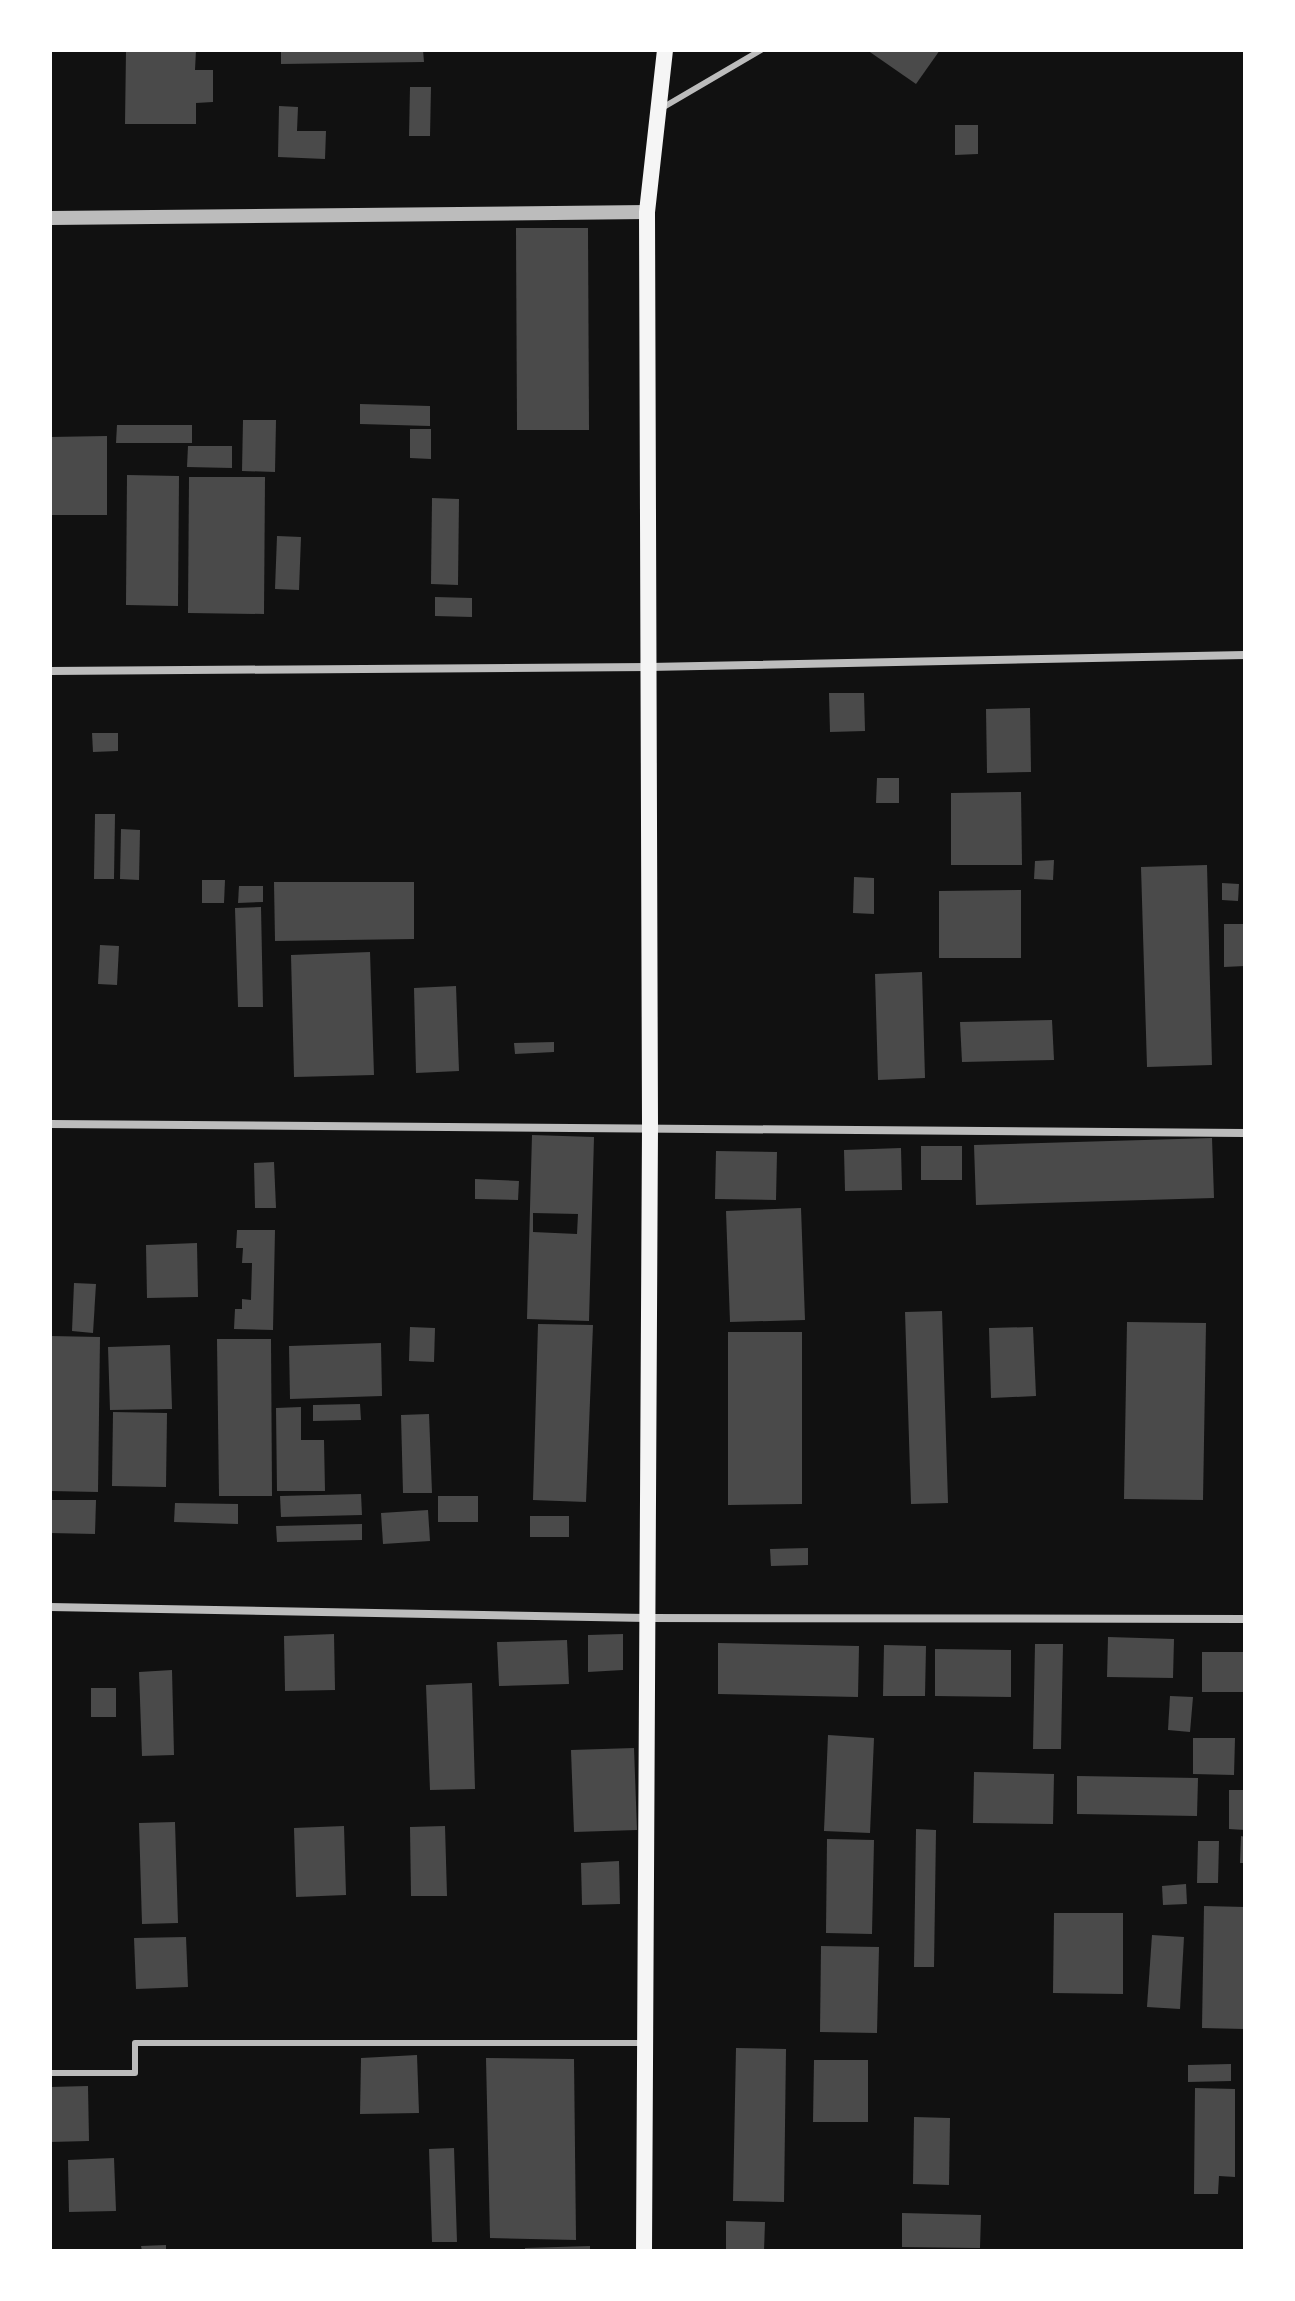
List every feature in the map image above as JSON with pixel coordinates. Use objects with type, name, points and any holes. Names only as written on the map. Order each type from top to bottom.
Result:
[{"type":"main road","points":[[644,2251],[650,1127],[647,212],[665,50]]},
{"type":"street","points":[[50,218],[647,212]]},
{"type":"street","points":[[50,671],[649,667],[1245,655]]},
{"type":"street","points":[[50,1124],[1245,1133]]},
{"type":"street","points":[[50,1607],[646,1618],[1245,1619]]},
{"type":"lane","points":[[659,110],[761,50]]},
{"type":"lane","points":[[50,2073],[135,2073],[135,2043],[645,2043]]},
{"type":"building","points":[[126,50],[196,50],[195,70],[213,70],[213,102],[196,103],[196,124],[125,124]]},
{"type":"building","points":[[281,50],[423,50],[424,62],[281,64]]},
{"type":"building","points":[[867,50],[940,50],[916,84]]},
{"type":"building","points":[[410,87],[431,87],[430,136],[409,136]]},
{"type":"building","points":[[279,106],[298,107],[297,131],[326,131],[325,159],[278,157]]},
{"type":"building","points":[[955,125],[978,125],[978,154],[955,155]]},
{"type":"building","points":[[516,228],[588,228],[589,430],[517,430]]},
{"type":"building","points":[[360,404],[430,406],[430,426],[360,424]]},
{"type":"building","points":[[243,420],[276,420],[275,472],[242,471]]},
{"type":"building","points":[[117,425],[192,425],[192,443],[116,443]]},
{"type":"building","points":[[410,429],[431,429],[431,459],[410,458]]},
{"type":"building","points":[[107,436],[107,515],[50,515],[50,437]]},
{"type":"building","points":[[188,446],[232,446],[232,468],[187,467]]},
{"type":"building","points":[[127,475],[179,476],[178,606],[126,605]]},
{"type":"building","points":[[189,477],[265,477],[264,614],[188,613]]},
{"type":"building","points":[[432,498],[459,499],[458,585],[431,584]]},
{"type":"building","points":[[277,536],[301,537],[299,590],[275,589]]},
{"type":"building","points":[[435,597],[472,598],[472,617],[435,616]]},
{"type":"building","points":[[829,693],[864,693],[865,731],[830,732]]},
{"type":"building","points":[[1030,708],[1031,772],[987,773],[986,709]]},
{"type":"building","points":[[92,733],[118,733],[118,751],[93,752]]},
{"type":"building","points":[[877,778],[899,778],[899,803],[876,803]]},
{"type":"building","points":[[1021,792],[1022,865],[951,865],[951,793]]},
{"type":"building","points":[[95,814],[115,814],[114,879],[94,879]]},
{"type":"building","points":[[121,829],[140,830],[139,880],[120,879]]},
{"type":"building","points":[[1054,860],[1053,880],[1034,879],[1035,861]]},
{"type":"building","points":[[1207,865],[1212,1065],[1147,1067],[1141,867]]},
{"type":"building","points":[[854,877],[874,878],[874,914],[853,913]]},
{"type":"building","points":[[202,880],[225,880],[224,903],[202,903]]},
{"type":"building","points":[[274,882],[414,882],[414,939],[275,941]]},
{"type":"building","points":[[1222,883],[1239,884],[1238,901],[1222,900]]},
{"type":"building","points":[[239,886],[263,886],[263,902],[238,903]]},
{"type":"building","points":[[1021,890],[1021,958],[939,958],[939,891]]},
{"type":"building","points":[[261,907],[263,1007],[238,1007],[235,908]]},
{"type":"building","points":[[1224,924],[1245,924],[1245,966],[1224,967]]},
{"type":"building","points":[[100,945],[119,946],[117,985],[98,984]]},
{"type":"building","points":[[370,952],[374,1075],[294,1077],[291,955]]},
{"type":"building","points":[[922,972],[925,1078],[878,1080],[875,974]]},
{"type":"building","points":[[456,986],[459,1071],[416,1073],[414,988]]},
{"type":"building","points":[[1052,1020],[1054,1060],[962,1062],[960,1022]]},
{"type":"building","points":[[554,1042],[554,1052],[515,1054],[514,1043]]},
{"type":"building","points":[[532,1135],[594,1137],[589,1321],[527,1319]],"holes":[[[533,1213],[578,1214],[577,1234],[533,1232]]]},
{"type":"building","points":[[1212,1138],[1214,1198],[976,1205],[974,1145]]},
{"type":"building","points":[[921,1146],[962,1146],[962,1180],[921,1180]]},
{"type":"building","points":[[901,1148],[902,1190],[845,1191],[844,1150]]},
{"type":"building","points":[[716,1151],[777,1152],[776,1200],[715,1199]]},
{"type":"building","points":[[274,1162],[276,1208],[255,1208],[254,1163]]},
{"type":"building","points":[[475,1179],[519,1181],[518,1200],[475,1199]]},
{"type":"building","points":[[801,1208],[805,1320],[730,1322],[726,1211]]},
{"type":"building","points":[[237,1230],[275,1230],[273,1330],[234,1329],[235,1309],[242,1309],[242,1299],[251,1300],[252,1263],[242,1263],[243,1248],[236,1248]]},
{"type":"building","points":[[197,1243],[198,1297],[147,1298],[146,1245]]},
{"type":"building","points":[[74,1283],[96,1284],[93,1333],[72,1331]]},
{"type":"building","points":[[942,1311],[948,1503],[911,1504],[905,1312]]},
{"type":"building","points":[[1127,1322],[1206,1323],[1203,1500],[1124,1499]]},
{"type":"building","points":[[538,1324],[593,1325],[586,1502],[533,1500]]},
{"type":"building","points":[[410,1327],[435,1328],[434,1362],[409,1361]]},
{"type":"building","points":[[1033,1327],[1036,1396],[991,1398],[989,1328]]},
{"type":"building","points":[[728,1332],[802,1332],[802,1504],[728,1505]]},
{"type":"building","points":[[50,1336],[100,1337],[98,1492],[50,1491]]},
{"type":"building","points":[[217,1339],[271,1339],[272,1496],[219,1496]]},
{"type":"building","points":[[381,1343],[382,1396],[290,1399],[289,1346]]},
{"type":"building","points":[[170,1345],[172,1409],[110,1410],[108,1347]]},
{"type":"building","points":[[360,1404],[361,1420],[313,1421],[313,1405]]},
{"type":"building","points":[[301,1407],[301,1440],[324,1440],[325,1491],[277,1491],[276,1408]]},
{"type":"building","points":[[113,1412],[167,1413],[166,1487],[112,1486]]},
{"type":"building","points":[[429,1414],[432,1493],[403,1493],[401,1415]]},
{"type":"building","points":[[361,1494],[362,1515],[281,1517],[280,1496]]},
{"type":"building","points":[[438,1496],[478,1496],[478,1522],[438,1522]]},
{"type":"building","points":[[50,1500],[96,1500],[95,1534],[50,1533]]},
{"type":"building","points":[[175,1503],[238,1504],[238,1524],[174,1522]]},
{"type":"building","points":[[428,1510],[430,1541],[383,1544],[381,1513]]},
{"type":"building","points":[[530,1516],[569,1516],[569,1537],[530,1537]]},
{"type":"building","points":[[362,1524],[362,1540],[277,1542],[276,1526]]},
{"type":"building","points":[[808,1548],[808,1565],[771,1566],[770,1549]]},
{"type":"building","points":[[334,1634],[335,1690],[285,1691],[284,1636]]},
{"type":"building","points":[[623,1634],[623,1670],[588,1672],[588,1635]]},
{"type":"building","points":[[1108,1637],[1174,1639],[1173,1678],[1107,1677]]},
{"type":"building","points":[[567,1640],[569,1684],[499,1686],[497,1642]]},
{"type":"building","points":[[718,1643],[859,1646],[858,1697],[718,1694]]},
{"type":"building","points":[[1035,1644],[1063,1644],[1061,1749],[1033,1749]]},
{"type":"building","points":[[884,1645],[926,1646],[925,1696],[883,1696]]},
{"type":"building","points":[[935,1649],[1011,1650],[1011,1697],[935,1696]]},
{"type":"building","points":[[1202,1652],[1245,1652],[1245,1692],[1202,1692]]},
{"type":"building","points":[[172,1670],[174,1755],[142,1756],[139,1672]]},
{"type":"building","points":[[472,1683],[475,1789],[430,1790],[426,1685]]},
{"type":"building","points":[[91,1688],[116,1688],[116,1717],[91,1717]]},
{"type":"building","points":[[1170,1696],[1193,1697],[1190,1732],[1168,1730]]},
{"type":"building","points":[[828,1735],[874,1738],[870,1833],[824,1831]]},
{"type":"building","points":[[1193,1738],[1235,1738],[1234,1775],[1193,1774]]},
{"type":"building","points":[[634,1748],[637,1830],[574,1832],[571,1750]]},
{"type":"building","points":[[974,1772],[1054,1774],[1053,1824],[973,1823]]},
{"type":"building","points":[[1077,1776],[1198,1778],[1197,1816],[1077,1814]]},
{"type":"building","points":[[1229,1790],[1245,1790],[1245,1830],[1229,1829]]},
{"type":"building","points":[[175,1822],[178,1923],[142,1924],[139,1823]]},
{"type":"building","points":[[344,1826],[346,1895],[296,1897],[294,1828]]},
{"type":"building","points":[[445,1826],[447,1896],[411,1896],[410,1827]]},
{"type":"building","points":[[916,1829],[936,1830],[934,1967],[914,1967]]},
{"type":"building","points":[[1241,1836],[1245,1837],[1245,1863],[1240,1863]]},
{"type":"building","points":[[827,1839],[874,1840],[872,1934],[826,1933]]},
{"type":"building","points":[[1198,1841],[1219,1841],[1218,1883],[1197,1883]]},
{"type":"building","points":[[619,1861],[620,1904],[582,1905],[581,1863]]},
{"type":"building","points":[[1186,1884],[1187,1904],[1163,1905],[1162,1886]]},
{"type":"building","points":[[1204,1906],[1245,1907],[1245,2029],[1202,2028]]},
{"type":"building","points":[[1054,1913],[1123,1913],[1123,1994],[1053,1993]]},
{"type":"building","points":[[1152,1935],[1184,1937],[1180,2009],[1147,2007]]},
{"type":"building","points":[[186,1937],[188,1987],[136,1989],[134,1938]]},
{"type":"building","points":[[821,1946],[879,1947],[877,2033],[820,2032]]},
{"type":"building","points":[[736,2048],[786,2049],[784,2202],[733,2201]]},
{"type":"building","points":[[417,2055],[419,2113],[360,2114],[361,2058]]},
{"type":"building","points":[[486,2058],[574,2059],[576,2240],[490,2238]]},
{"type":"building","points":[[814,2060],[868,2060],[868,2122],[813,2122]]},
{"type":"building","points":[[1231,2064],[1231,2081],[1188,2082],[1188,2065]]},
{"type":"building","points":[[88,2086],[89,2141],[50,2142],[50,2087]]},
{"type":"building","points":[[1195,2088],[1235,2089],[1235,2177],[1219,2176],[1218,2194],[1194,2194]]},
{"type":"building","points":[[914,2117],[950,2118],[949,2185],[913,2184]]},
{"type":"building","points":[[454,2148],[457,2242],[432,2242],[429,2149]]},
{"type":"building","points":[[114,2158],[116,2211],[69,2212],[68,2160]]},
{"type":"building","points":[[902,2213],[981,2215],[980,2248],[902,2247]]},
{"type":"building","points":[[726,2221],[765,2222],[764,2251],[726,2251]]},
{"type":"building","points":[[166,2245],[166,2251],[142,2251],[141,2246]]},
{"type":"building","points":[[590,2246],[590,2251],[525,2251],[525,2248]]}]
